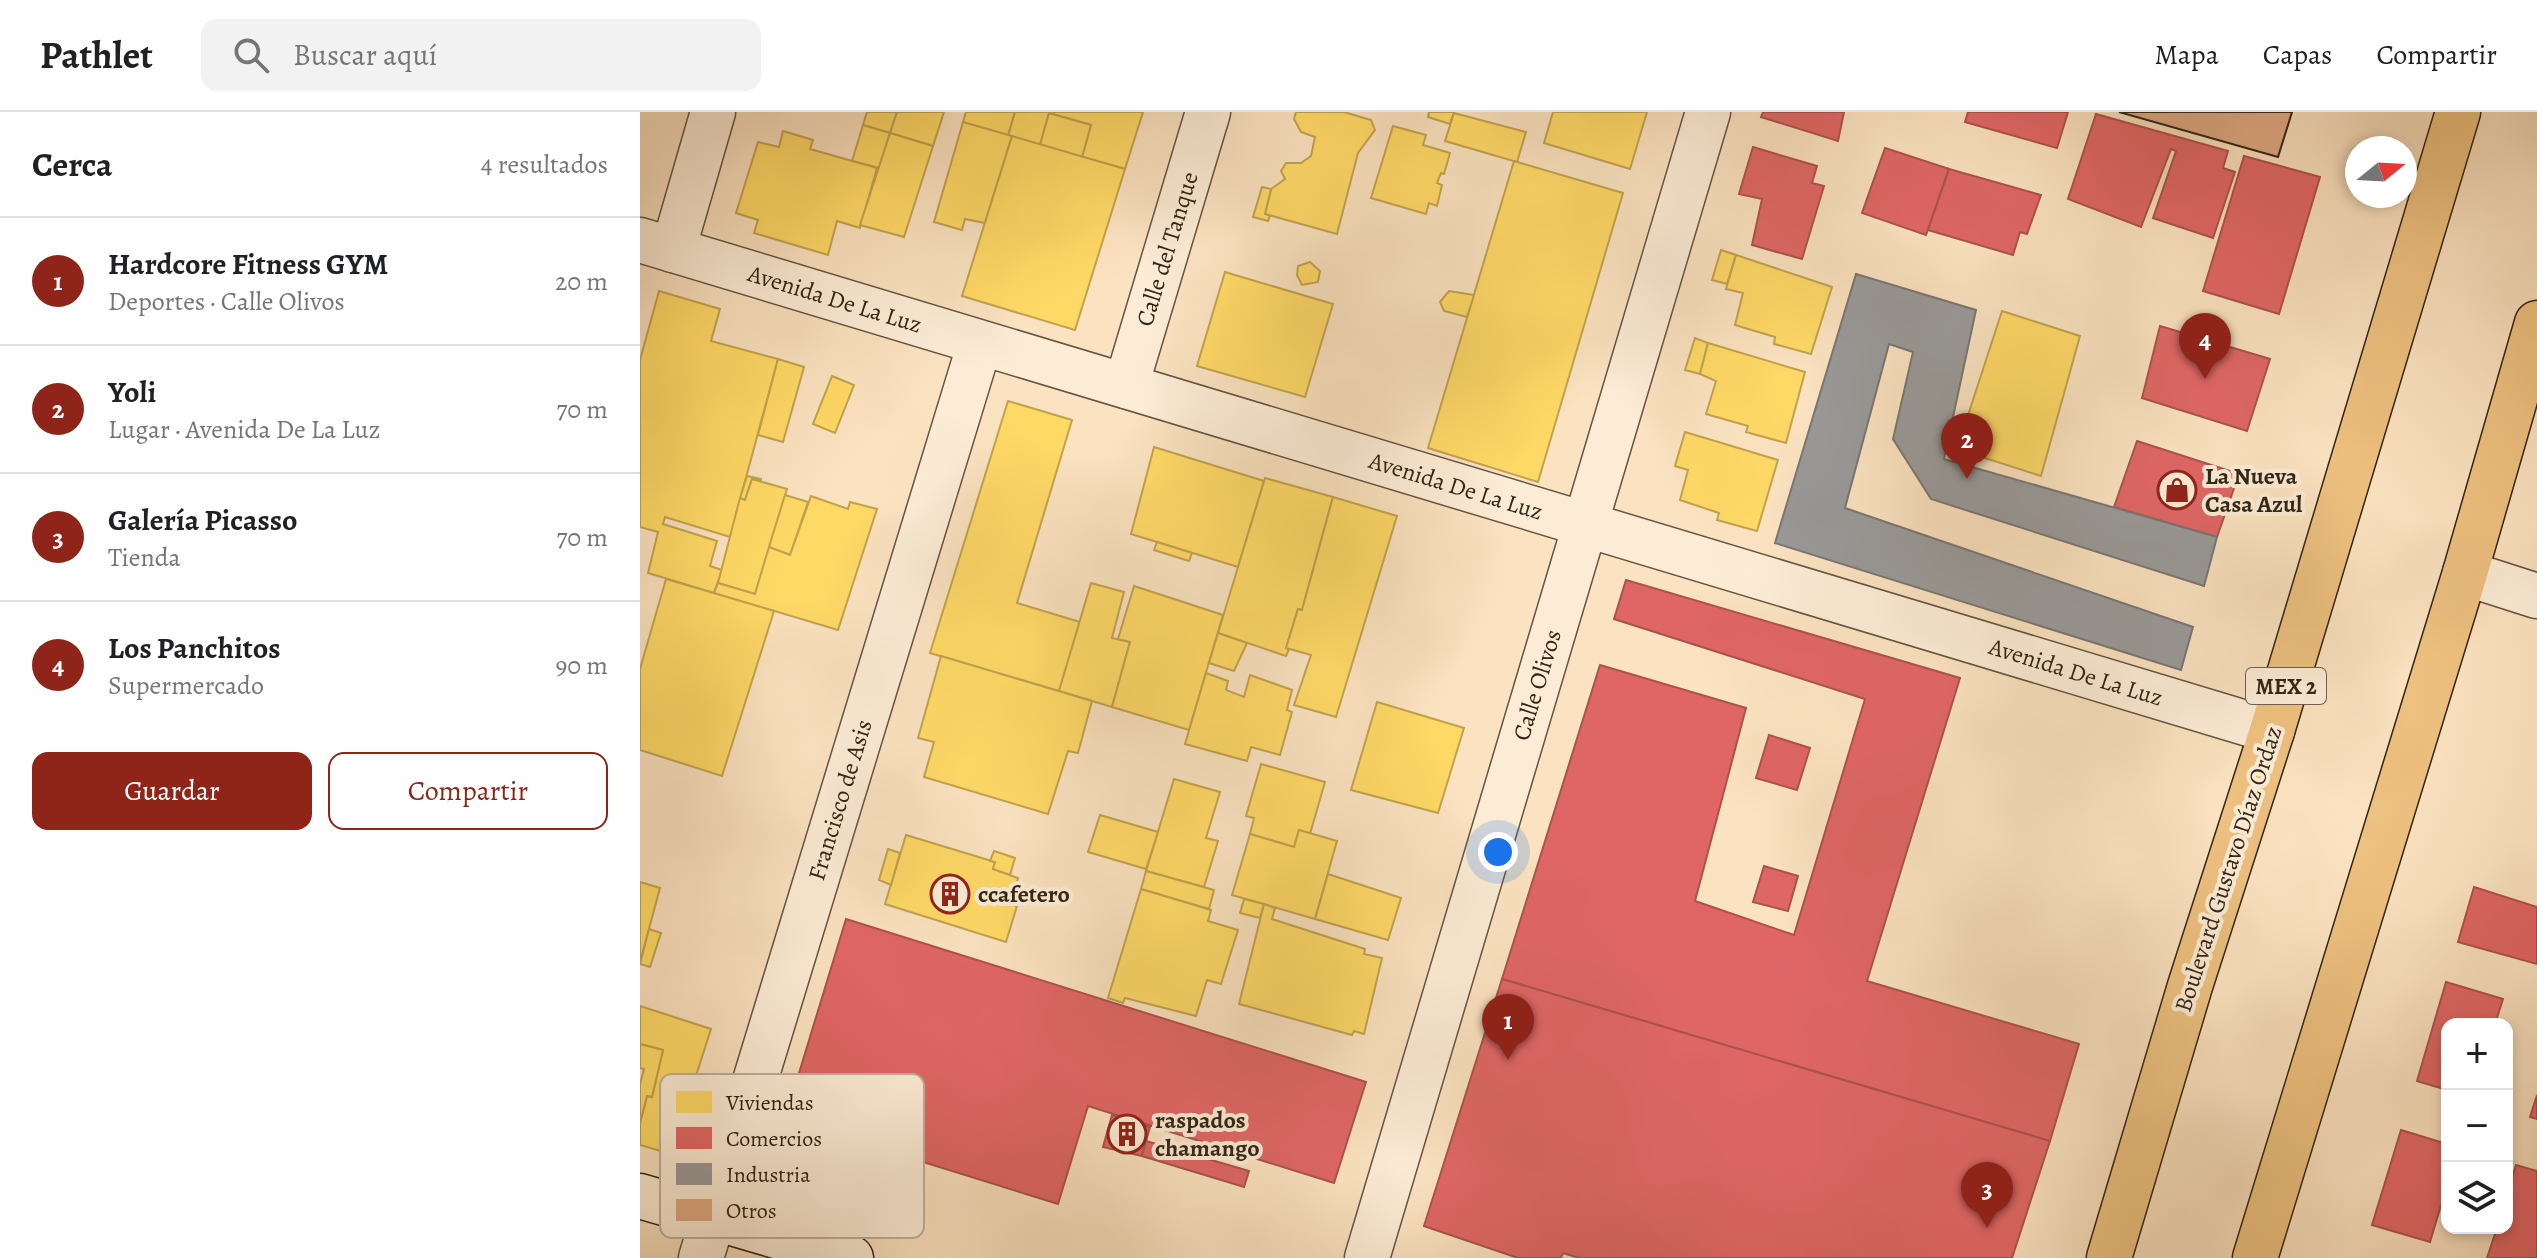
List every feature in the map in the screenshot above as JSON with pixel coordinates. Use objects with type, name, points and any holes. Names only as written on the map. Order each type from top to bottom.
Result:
[{"type":"main road","name":"Boulevard Gustavo Díaz Ordaz","points":[[2109,1258],[2458,112]]},
{"type":"main road","points":[[2255,1258],[2465,573],[2537,323]]},
{"type":"street","points":[[656,245],[713,112]]},
{"type":"street","name":"Calle del Tanque","points":[[1126,386],[1208,112]]},
{"type":"street","name":"Calle Olivos","points":[[1367,1258],[1708,112]]},
{"type":"street","name":"Avenida De La Luz","points":[[656,245],[2272,731]]},
{"type":"street","name":"Francisco de Asis","points":[[756,1074],[980,343]]},
{"type":"street","points":[[2465,573],[2537,596]]},
{"type":"street","points":[[640,1196],[660,1201]]},
{"type":"street","name":"Francisco de Asis","points":[[701,1258],[707,1238]]},
{"type":"street","points":[[785,1238],[851,1258]]},
{"type":"building: Viviendas","points":[[867,112],[897,112],[890,133],[863,125]]},
{"type":"building: Viviendas","points":[[897,112],[944,112],[933,146],[890,133]]},
{"type":"building: Viviendas","points":[[966,112],[1015,112],[1008,136],[963,122]]},
{"type":"building: Viviendas","points":[[1015,112],[1143,112],[1125,169],[1082,157],[1091,125],[1049,113],[1040,145],[1008,136]]},
{"type":"building: Viviendas","points":[[1296,112],[1344,112],[1371,120],[1375,130],[1358,153],[1337,234],[1265,214],[1271,189],[1285,179],[1281,171],[1286,163],[1301,163],[1311,156],[1315,137],[1301,132],[1294,119]]},
{"type":"building: Viviendas","points":[[1429,112],[1454,112],[1450,124],[1428,117]]},
{"type":"building: Viviendas","points":[[1553,112],[1647,112],[1630,169],[1544,143]]},
{"type":"building: Viviendas","points":[[1049,113],[1091,125],[1082,157],[1040,145]]},
{"type":"building: Viviendas","points":[[1454,113],[1526,132],[1517,162],[1445,141]]},
{"type":"building: Viviendas","points":[[963,122],[1012,136],[985,223],[965,219],[962,230],[934,222]]},
{"type":"building: Viviendas","points":[[863,125],[890,133],[879,168],[852,161]]},
{"type":"building: Viviendas","points":[[1393,126],[1426,135],[1423,145],[1450,153],[1444,174],[1441,173],[1437,183],[1442,185],[1437,206],[1429,203],[1426,214],[1371,198]]},
{"type":"building: Viviendas","points":[[783,131],[813,140],[810,149],[877,168],[860,228],[837,221],[828,255],[754,233],[758,220],[736,213],[758,142],[779,147]]},
{"type":"building: Viviendas","points":[[890,133],[933,146],[904,237],[860,225]]},
{"type":"building: Viviendas","points":[[1012,136],[1125,169],[1075,330],[962,296]]},
{"type":"building: Viviendas","points":[[1514,161],[1623,193],[1538,482],[1428,448]]},
{"type":"building: Viviendas","points":[[1262,187],[1271,189],[1265,214],[1270,216],[1268,221],[1253,217]]},
{"type":"building: Viviendas","points":[[1721,250],[1736,255],[1727,284],[1712,280]]},
{"type":"building: Viviendas","points":[[1736,255],[1832,287],[1811,354],[1774,344],[1775,337],[1735,325],[1743,293],[1726,289]]},
{"type":"building: Viviendas","points":[[1310,262],[1320,271],[1318,282],[1302,285],[1297,275],[1298,266]]},
{"type":"building: Viviendas","points":[[1225,272],[1333,304],[1305,397],[1197,366]]},
{"type":"building: Viviendas","points":[[659,291],[720,309],[711,341],[778,359],[730,537],[665,517],[663,524],[717,541],[710,566],[722,570],[714,593],[648,573],[658,532],[640,527],[640,360]]},
{"type":"building: Viviendas","points":[[1449,291],[1474,295],[1467,317],[1444,311],[1440,302]]},
{"type":"building: Viviendas","points":[[2002,311],[2080,336],[2041,476],[1957,449]]},
{"type":"building: Viviendas","points":[[1695,338],[1708,343],[1700,374],[1685,370]]},
{"type":"building: Viviendas","points":[[1708,343],[1805,372],[1786,443],[1746,432],[1748,426],[1706,414],[1716,381],[1700,374]]},
{"type":"building: Viviendas","points":[[778,359],[804,367],[783,442],[758,435]]},
{"type":"building: Viviendas","points":[[832,376],[854,385],[835,433],[813,424]]},
{"type":"building: Viviendas","points":[[1008,401],[1072,420],[1017,603],[1080,622],[1059,691],[930,653]]},
{"type":"building: Viviendas","points":[[1685,432],[1778,460],[1757,531],[1717,520],[1719,513],[1680,500],[1688,470],[1675,466]]},
{"type":"building: Viviendas","points":[[1154,447],[1264,481],[1238,567],[1131,534]]},
{"type":"building: Viviendas","points":[[747,476],[761,481],[752,479],[745,500],[740,498]]},
{"type":"building: Viviendas","points":[[1265,478],[1333,497],[1286,656],[1218,633]]},
{"type":"building: Viviendas","points":[[752,479],[787,489],[755,594],[718,583],[740,498],[745,500]]},
{"type":"building: Viviendas","points":[[785,495],[808,502],[790,555],[769,547]]},
{"type":"building: Viviendas","points":[[811,496],[848,509],[850,502],[877,509],[838,630],[714,593],[718,583],[755,594],[769,547],[790,555]]},
{"type":"building: Viviendas","points":[[1333,497],[1397,516],[1336,717],[1294,705],[1311,655],[1286,648],[1298,609],[1302,610]]},
{"type":"building: Viviendas","points":[[1157,542],[1192,553],[1189,561],[1154,550]]},
{"type":"building: Viviendas","points":[[666,579],[774,611],[722,776],[640,750],[640,669]]},
{"type":"building: Viviendas","points":[[1091,583],[1124,592],[1112,638],[1130,642],[1112,707],[1059,691]]},
{"type":"building: Viviendas","points":[[1134,586],[1223,615],[1189,730],[1112,707],[1130,642],[1118,639]]},
{"type":"building: Viviendas","points":[[1218,633],[1247,643],[1234,671],[1209,663]]},
{"type":"building: Viviendas","points":[[941,656],[1092,701],[1078,753],[1068,751],[1048,814],[924,777],[934,742],[918,738]]},
{"type":"building: Viviendas","points":[[1206,673],[1228,681],[1226,690],[1244,697],[1250,675],[1292,690],[1287,710],[1292,712],[1280,755],[1251,747],[1247,761],[1185,744]]},
{"type":"building: Viviendas","points":[[1377,702],[1464,728],[1438,813],[1351,790]]},
{"type":"building: Viviendas","points":[[1261,764],[1325,782],[1310,834],[1299,830],[1294,847],[1250,834],[1254,818],[1246,816]]},
{"type":"building: Viviendas","points":[[1174,779],[1220,792],[1206,838],[1218,841],[1204,887],[1146,871]]},
{"type":"building: Viviendas","points":[[1100,815],[1158,832],[1146,869],[1088,852]]},
{"type":"building: Viviendas","points":[[1299,830],[1337,841],[1315,919],[1232,895],[1250,834],[1294,847]]},
{"type":"building: Viviendas","name":"ccafetero","points":[[906,835],[995,862],[993,869],[1018,878],[1010,904],[1017,906],[1006,942],[885,904]]},
{"type":"building: Viviendas","points":[[888,849],[900,853],[891,885],[879,880]]},
{"type":"building: Viviendas","points":[[994,851],[1015,858],[1010,875],[993,869],[995,862],[990,861]]},
{"type":"building: Viviendas","points":[[1146,871],[1214,890],[1209,909],[1141,889]]},
{"type":"building: Viviendas","points":[[1328,874],[1401,898],[1388,940],[1315,919]]},
{"type":"building: Viviendas","points":[[640,882],[660,888],[640,962]]},
{"type":"building: Viviendas","points":[[1141,889],[1211,910],[1208,921],[1238,930],[1221,984],[1207,980],[1196,1016],[1125,998],[1123,1003],[1108,998]]},
{"type":"building: Viviendas","points":[[1244,899],[1264,904],[1260,918],[1240,913]]},
{"type":"building: Viviendas","points":[[1264,904],[1275,908],[1272,919],[1365,949],[1364,954],[1382,958],[1364,1034],[1354,1031],[1352,1035],[1239,1004]]},
{"type":"building: Viviendas","points":[[649,929],[661,933],[650,967],[640,964]]},
{"type":"building: Viviendas","points":[[640,1006],[711,1029],[697,1074],[660,1074],[660,1151],[640,1145],[640,1123],[647,1096],[652,1097],[663,1050],[640,1044]]},
{"type":"building: Viviendas","points":[[640,1044],[663,1050],[652,1097],[647,1096],[640,1123],[640,1084],[644,1069],[640,1068]]},
{"type":"building: Comercios","points":[[1763,112],[1844,112],[1838,141],[1761,117]]},
{"type":"building: Comercios","points":[[1968,112],[2068,112],[2057,148],[1965,122]]},
{"type":"building: Comercios","points":[[2096,114],[2228,151],[2223,168],[2235,172],[2213,238],[2153,218],[2176,151],[2171,149],[2141,227],[2068,199]]},
{"type":"building: Comercios","points":[[1753,147],[1817,166],[1812,183],[1824,186],[1802,259],[1752,245],[1762,199],[1739,194]]},
{"type":"building: Comercios","points":[[1885,148],[1949,169],[1926,235],[1862,213]]},
{"type":"building: Comercios","points":[[2244,156],[2320,177],[2279,314],[2203,291]]},
{"type":"building: Comercios","points":[[1949,169],[2041,195],[2027,234],[2020,232],[2013,255],[1928,230]]},
{"type":"building: Comercios","points":[[2160,326],[2270,359],[2247,431],[2142,398]]},
{"type":"building: Comercios","name":"La Nueva Casa Azul","points":[[2137,441],[2239,474],[2217,537],[2114,507]]},
{"type":"building: Comercios","points":[[1626,580],[1960,678],[1867,981],[2079,1044],[2050,1141],[1502,979],[1600,665],[1746,708],[1695,901],[1794,935],[1865,699],[1614,619]]},
{"type":"building: Comercios","points":[[1769,735],[1810,748],[1797,790],[1756,778]]},
{"type":"building: Comercios","points":[[1764,866],[1798,876],[1788,911],[1753,902]]},
{"type":"building: Comercios","points":[[2474,887],[2537,907],[2537,964],[2458,942]]},
{"type":"building: Comercios","points":[[846,919],[1366,1082],[1334,1183],[1088,1106],[1058,1204],[924,1162],[924,1074],[799,1074]]},
{"type":"building: Comercios","points":[[1502,979],[2050,1141],[2012,1258],[1579,1258],[1563,1253],[1561,1258],[1518,1258],[1424,1226]]},
{"type":"building: Comercios","points":[[2446,982],[2503,999],[2497,1018],[2441,1018],[2441,1088],[2417,1081]]},
{"type":"building: Comercios","points":[[2537,1095],[2537,1119],[2530,1117]]},
{"type":"building: Comercios","name":"raspados chamango","points":[[1112,1115],[1150,1127],[1142,1156],[1103,1147]]},
{"type":"building: Comercios","points":[[2401,1130],[2441,1142],[2441,1205],[2430,1242],[2372,1225]]},
{"type":"building: Comercios","points":[[1146,1141],[1249,1171],[1244,1187],[1142,1156]]},
{"type":"building: Comercios","points":[[2516,1165],[2537,1171],[2537,1258],[2487,1258],[2495,1234],[2513,1234],[2513,1174]]},
{"type":"building: Industria","points":[[1856,274],[1976,310],[1944,459],[2217,537],[2204,586],[1931,499],[1893,439],[1913,352],[1889,344],[1845,508],[2193,627],[2181,670],[1775,543]]},
{"type":"building: Otros","points":[[2119,112],[2292,112],[2278,157]]},
{"type":"place","name":"Los Panchitos","points":[[2205,379]]},
{"type":"place","name":"Yoli","points":[[1967,479]]},
{"type":"place","name":"La Nueva Casa Azul","points":[[2177,490]]},
{"type":"place","name":"ccafetero","points":[[950,894]]},
{"type":"place","name":"Hardcore Fitness GYM","points":[[1508,1060]]},
{"type":"place","name":"raspados chamango","points":[[1127,1134]]},
{"type":"place","name":"Galería Picasso","points":[[1987,1228]]}]
